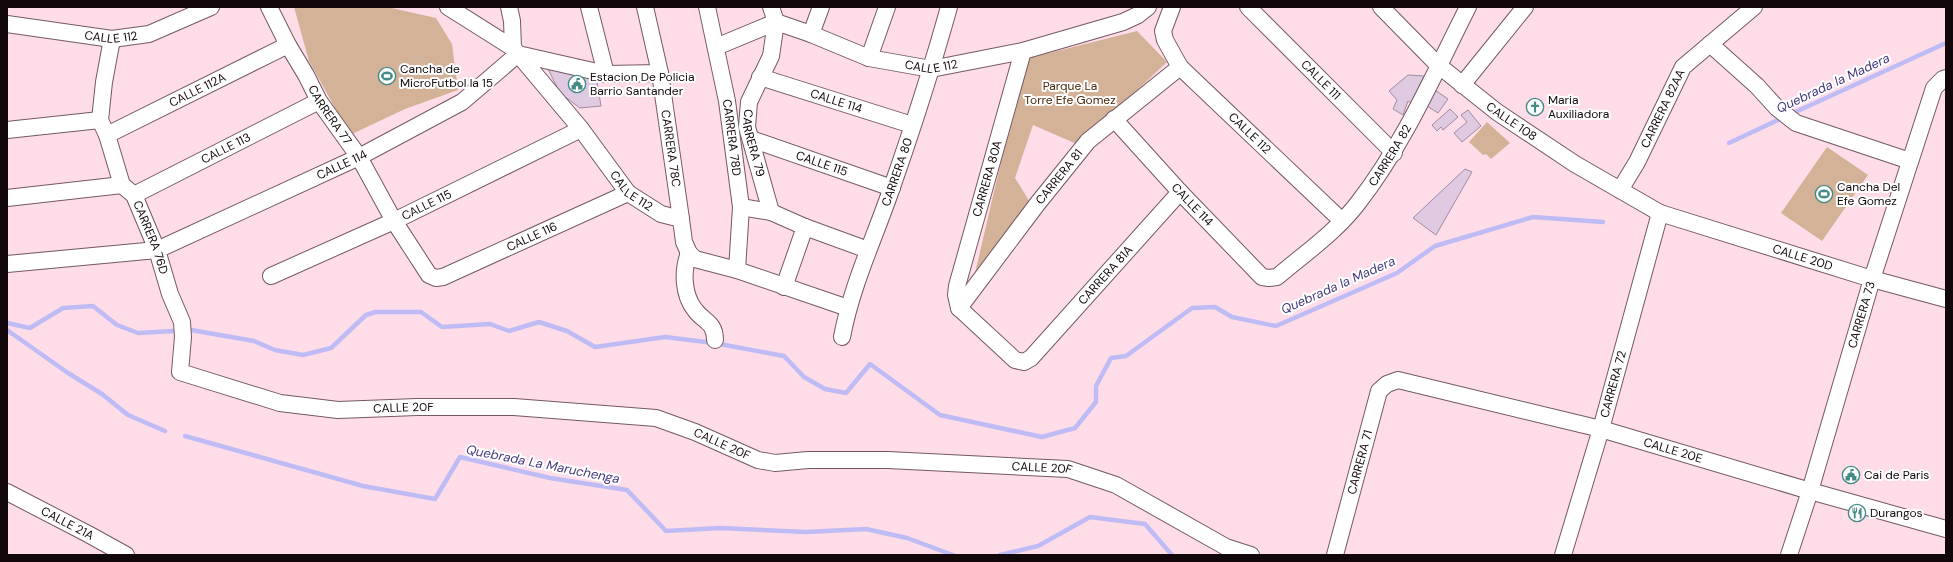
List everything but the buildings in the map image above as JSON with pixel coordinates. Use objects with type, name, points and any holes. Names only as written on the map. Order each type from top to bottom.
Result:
[{"type":"street","name":"CALLE 112","points":[[7,24],[112,39],[149,34],[211,7]]},
{"type":"street","name":"CARRERA 77","points":[[268,7],[319,101],[359,157],[394,222],[428,275],[436,278]]},
{"type":"street","name":"CALLE 112","points":[[448,7],[515,51],[581,129],[628,192],[661,214],[681,219]]},
{"type":"street","points":[[509,7],[515,51],[606,74],[660,73]]},
{"type":"street","points":[[589,7],[606,74]]},
{"type":"street","name":"CARRERA 78C","points":[[645,7],[660,73],[681,219]]},
{"type":"street","name":"CARRERA 78D","points":[[706,7],[727,101],[742,207],[737,270]]},
{"type":"street","name":"CARRERA 79","points":[[771,7],[776,22],[771,56],[760,77],[750,102],[747,127],[771,212]]},
{"type":"street","points":[[812,34],[822,7]]},
{"type":"street","points":[[869,58],[887,7]]},
{"type":"street","name":"CARRERA 80","points":[[842,337],[848,308],[892,188],[931,69],[948,7]]},
{"type":"street","name":"CALLE 112","points":[[776,22],[812,34],[869,58],[931,69],[1023,50],[1123,22],[1138,15],[1148,7]]},
{"type":"street","name":"CALLE 112","points":[[1172,7],[1163,31],[1165,40],[1180,67],[1342,221]]},
{"type":"street","name":"CALLE 111","points":[[1248,7],[1394,152]]},
{"type":"street","name":"CALLE 108","points":[[1381,7],[1438,65],[1503,116],[1575,164],[1660,213]]},
{"type":"street","name":"CARRERA 82","points":[[1277,277],[1342,221],[1358,204],[1394,152],[1468,7]]},
{"type":"street","name":"CARRERA 82AA","points":[[1620,190],[1637,162],[1683,67],[1754,7]]},
{"type":"street","points":[[1462,84],[1522,8]]},
{"type":"street","points":[[716,47],[776,22]]},
{"type":"street","points":[[7,130],[100,120],[104,82],[112,39]]},
{"type":"street","points":[[1710,44],[1796,123],[1910,161]]},
{"type":"street","name":"CALLE 112A","points":[[107,135],[288,45]]},
{"type":"street","name":"CARRERA 80A","points":[[959,308],[956,295],[957,286],[1023,50]]},
{"type":"street","name":"CALLE 114","points":[[7,264],[157,250],[359,157],[462,102],[515,51]]},
{"type":"street","name":"CARRERA 81","points":[[959,308],[1038,203],[1088,141],[1180,67]]},
{"type":"street","name":"CALLE 114","points":[[760,77],[912,126]]},
{"type":"street","name":"CARRERA 73","points":[[1789,555],[1810,491],[1872,279],[1910,161],[1934,88],[1944,79]]},
{"type":"street","name":"CALLE 113","points":[[7,198],[128,190],[319,101]]},
{"type":"street","name":"CALLE 114","points":[[1114,119],[1180,192],[1262,277],[1277,277]]},
{"type":"street","name":"CARRERA 76D","points":[[100,120],[128,190],[157,250],[182,330],[180,372]]},
{"type":"street","name":"CALLE 115","points":[[271,276],[394,222],[581,129]]},
{"type":"street","name":"CALLE 115","points":[[751,139],[892,188]]},
{"type":"street","name":"CALLE 116","points":[[436,278],[443,277],[628,192]]},
{"type":"street","name":"CARRERA 81A","points":[[959,308],[1015,360],[1024,362],[1031,358],[1180,192]]},
{"type":"street","points":[[742,207],[771,212],[805,228],[868,250]]},
{"type":"street","name":"CALLE 20D","points":[[1660,213],[1872,279],[1946,299]]},
{"type":"street","name":"CARRERA 72","points":[[1563,555],[1601,429],[1660,213]]},
{"type":"street","points":[[681,219],[684,242],[689,253],[695,259],[737,270],[848,308]]},
{"type":"street","points":[[784,287],[805,228]]},
{"type":"street","points":[[689,253],[684,286],[694,310],[714,328],[715,340]]},
{"type":"street","name":"CALLE 20F","points":[[180,372],[280,403],[338,410],[417,407],[514,406],[656,418],[695,432],[758,460],[775,463],[808,460],[888,460],[1068,469],[1116,485],[1224,551],[1251,555]]},
{"type":"street","name":"CALLE 20E","points":[[1398,380],[1601,429],[1810,491],[1946,529]]},
{"type":"street","name":"CARRERA 71","points":[[1335,555],[1380,391],[1387,384],[1398,380]]},
{"type":"street","name":"CALLE 21A","points":[[7,492],[126,555]]},
{"type":"green space","name":"Cancha de MicroFutbol la 15","points":[[294,7],[387,7],[436,18],[452,44],[458,90],[405,109],[350,135],[309,61]]},
{"type":"green space","name":"Parque La Torre Efe Gomez","points":[[1137,31],[1167,62],[1079,145],[1033,125],[1015,178],[1033,207],[972,286],[1025,59]]},
{"type":"green space","points":[[1487,122],[1510,143],[1491,159],[1486,154],[1483,155],[1469,142]]},
{"type":"green space","name":"Cancha Del Efe Gomez","points":[[1827,147],[1868,175],[1822,241],[1781,213]]},
{"type":"waterway","name":"Quebrada la Madera","points":[[1791,114],[1946,43]]},
{"type":"waterway","name":"Quebrada la Madera","points":[[1729,143],[1784,117]]},
{"type":"waterway","name":"Quebrada la Madera","points":[[7,323],[30,328],[63,308],[93,306],[117,325],[138,333],[191,330],[254,341],[275,350],[303,355],[331,348],[366,315],[376,312],[421,312],[442,327],[490,324],[509,331],[539,322],[567,331],[595,347],[665,337],[714,343],[784,356],[804,377],[825,389],[846,393],[870,364],[940,415],[1042,437],[1075,428],[1096,402],[1096,386],[1111,358],[1126,356],[1192,308],[1215,307],[1232,317],[1276,326],[1397,273],[1435,246],[1533,217],[1603,222]]},
{"type":"waterway","name":"Quebrada La Maruchenga","points":[[7,330],[68,373],[102,394],[128,415],[165,431]]},
{"type":"waterway","name":"Quebrada La Maruchenga","points":[[185,436],[363,486],[435,499],[460,457],[550,478],[627,490],[666,531],[720,528],[806,532],[866,529],[907,538],[953,555]]},
{"type":"waterway","name":"Quebrada La Maruchenga","points":[[1000,555],[1038,546],[1090,517],[1145,524],[1172,555]]},
{"type":"place","name":"Cancha de MicroFutbol la 15","points":[[387,76]]},
{"type":"place","name":"Estacion De Policia Barrio Santander","points":[[577,84]]},
{"type":"place","name":"Maria Auxiliadora","points":[[1535,107]]},
{"type":"place","name":"Cancha Del Efe Gomez","points":[[1824,194]]},
{"type":"place","name":"Cai de Paris","points":[[1851,475]]},
{"type":"place","name":"Durangos","points":[[1857,513]]}]
